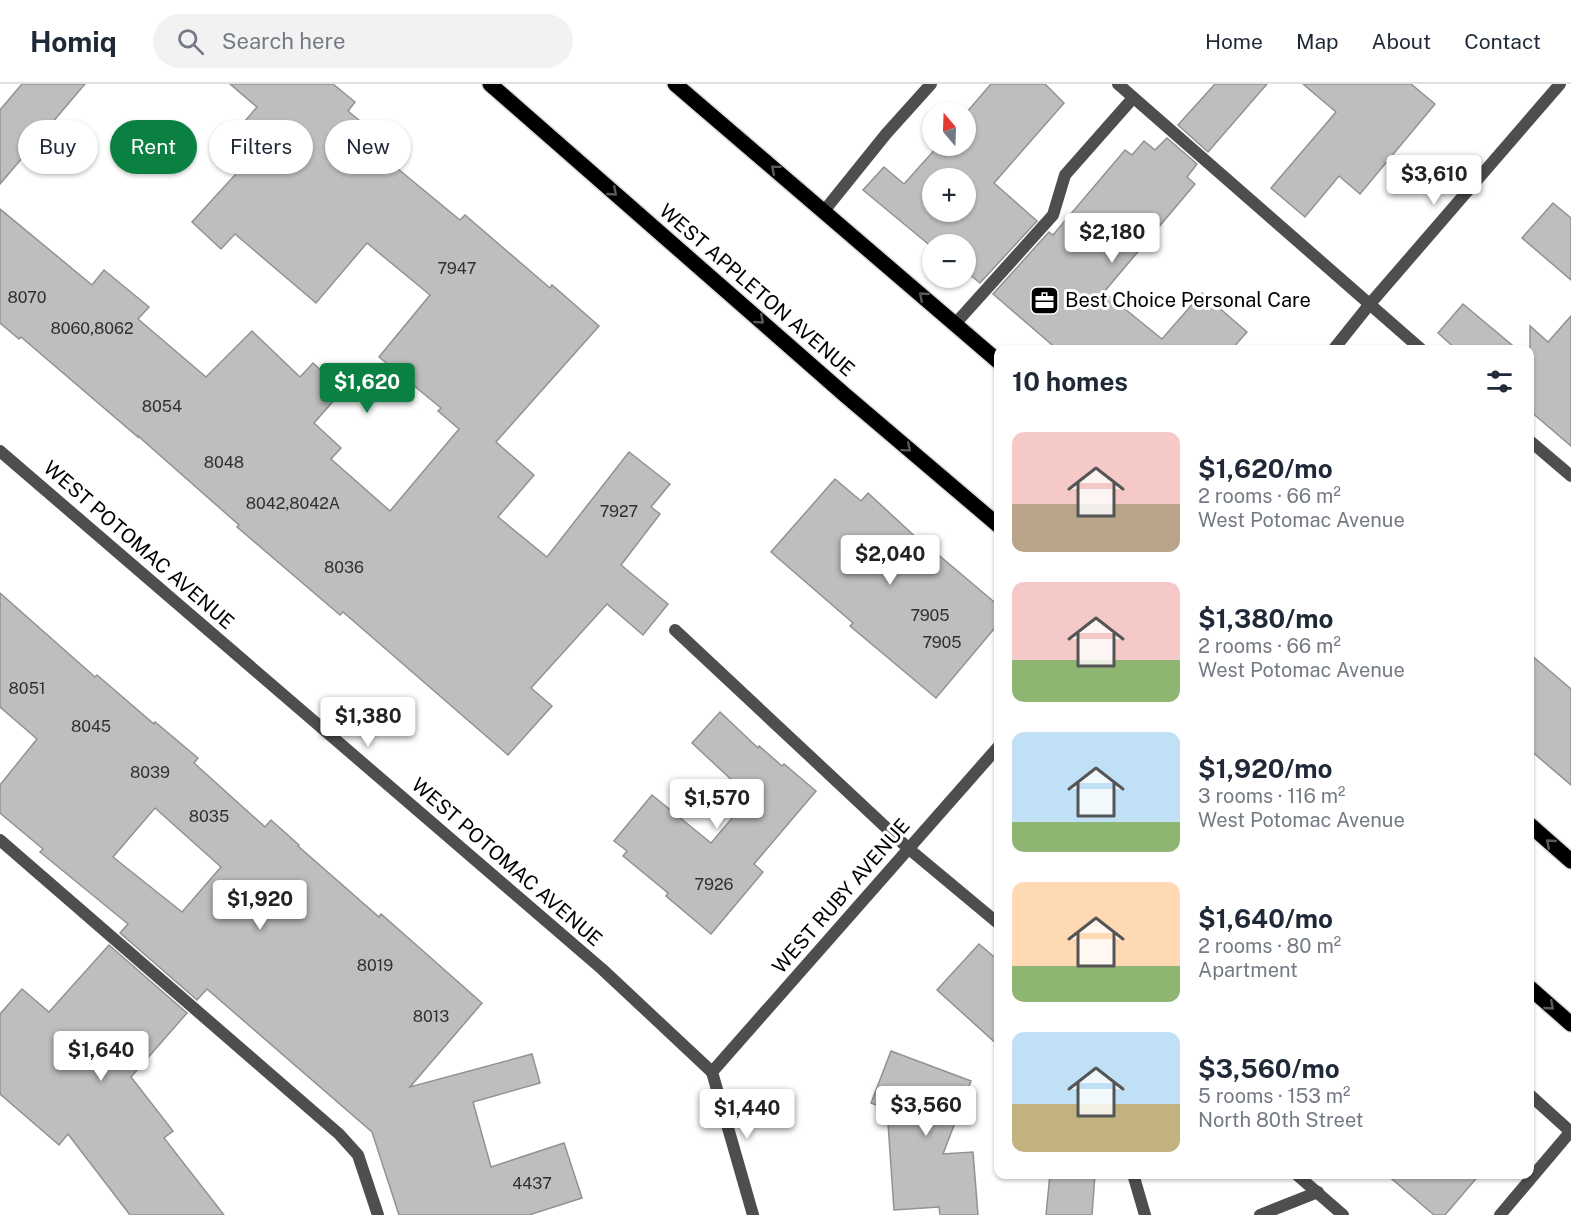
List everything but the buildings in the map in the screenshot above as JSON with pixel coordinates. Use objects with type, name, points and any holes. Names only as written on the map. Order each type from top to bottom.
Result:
[{"type":"main road","name":"WEST APPLETON AVENUE","points":[[490,84],[845,395],[994,522]]},
{"type":"main road","points":[[675,84],[994,358]]},
{"type":"main road","points":[[1534,829],[1571,861]]},
{"type":"main road","points":[[1534,992],[1571,1024]]},
{"type":"street","points":[[824,211],[886,134],[931,84]]},
{"type":"street","points":[[1118,84],[1416,345]]},
{"type":"street","points":[[1337,345],[1560,84]]},
{"type":"street","points":[[955,324],[1053,215],[1065,175],[1133,98]]},
{"type":"street","points":[[1534,444],[1571,476]]},
{"type":"street","name":"WEST POTOMAC AVENUE","points":[[0,451],[602,969],[712,1072]]},
{"type":"street","points":[[675,630],[909,849],[994,920]]},
{"type":"street","name":"WEST RUBY AVENUE","points":[[712,1072],[994,752]]},
{"type":"street","points":[[0,840],[339,1134],[358,1155],[378,1215]]},
{"type":"street","points":[[712,1072],[753,1215]]},
{"type":"street","points":[[1534,1099],[1571,1132],[1534,1175]]},
{"type":"street","points":[[1134,1179],[1145,1215]]},
{"type":"street","points":[[1302,1179],[1343,1215]]},
{"type":"street","points":[[1500,1215],[1531,1179]]},
{"type":"street","points":[[1260,1215],[1317,1192]]},
{"type":"place","name":"Best Choice Personal Care","points":[[1044,300]]}]
